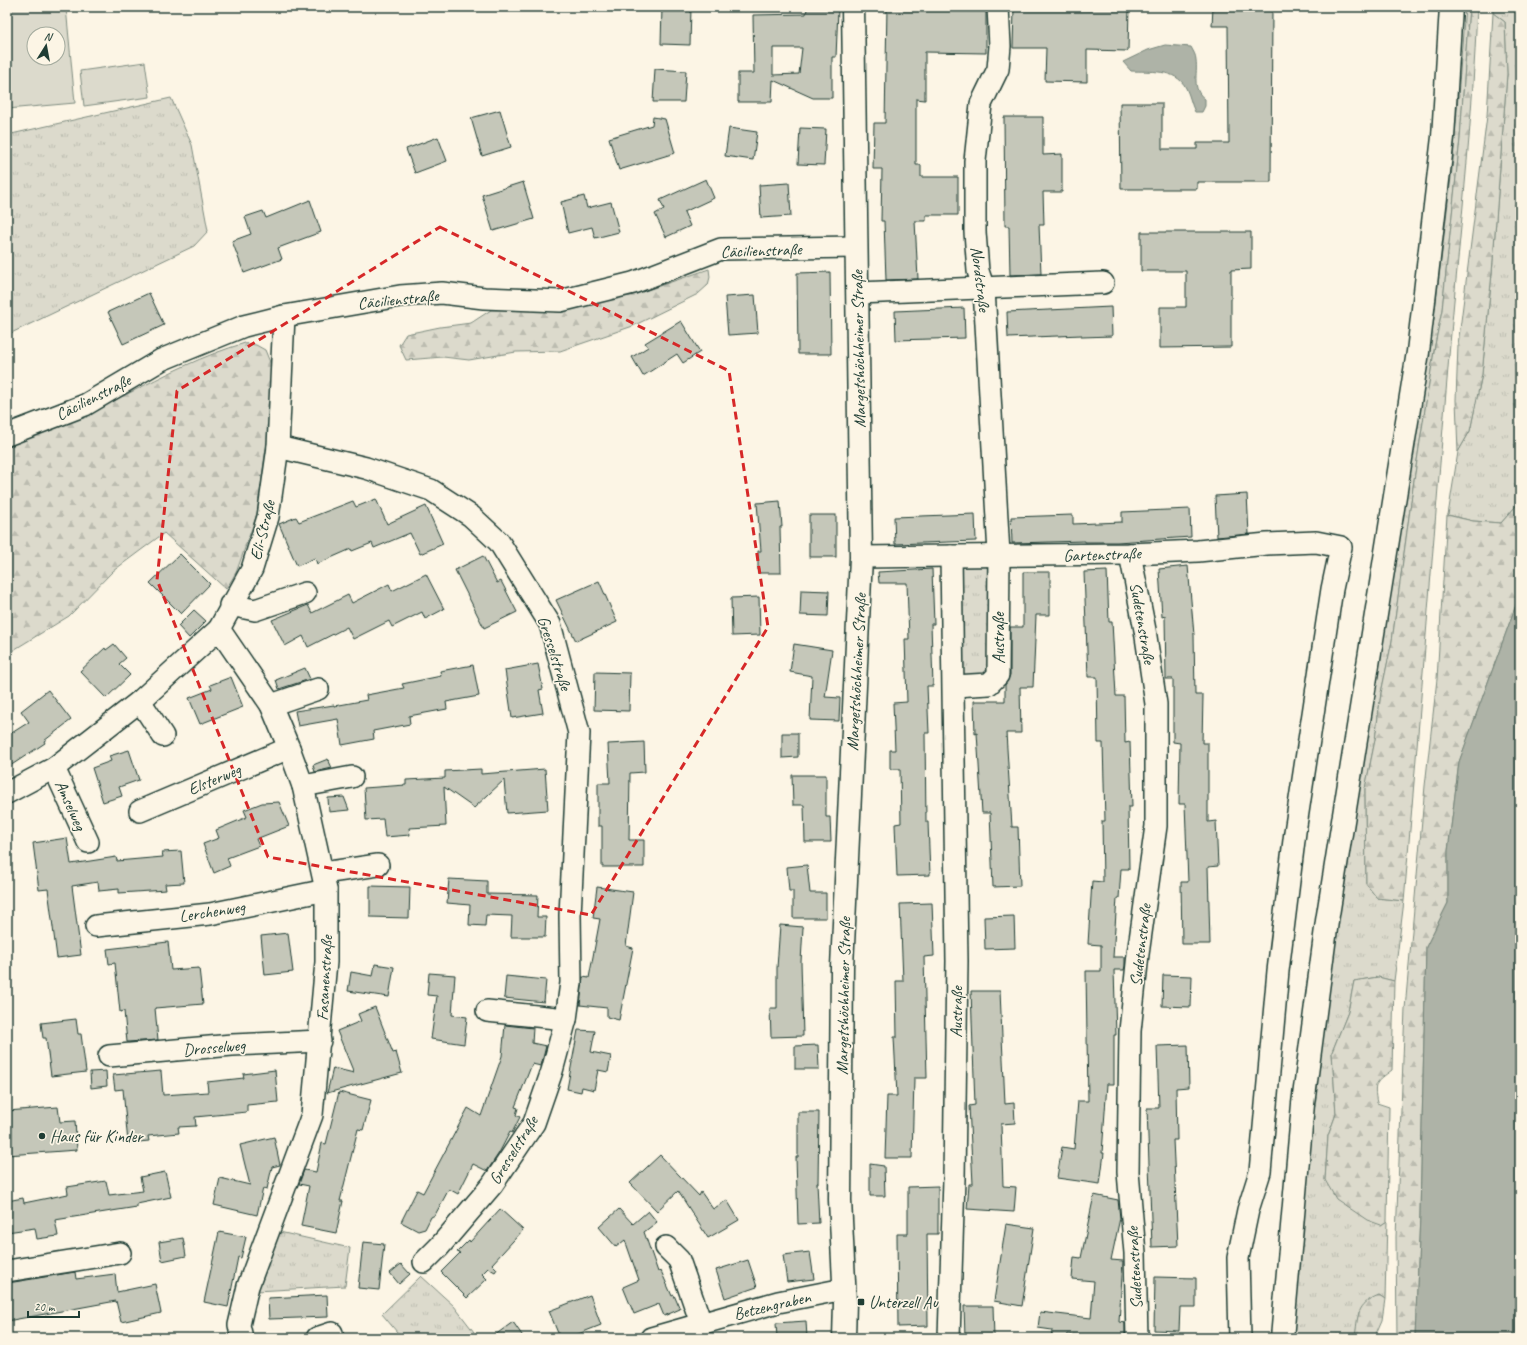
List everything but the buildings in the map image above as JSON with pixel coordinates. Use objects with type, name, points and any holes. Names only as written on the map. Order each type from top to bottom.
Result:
[{"type":"street","name":"Margetshöchheimer Straße","points":[[844,1338],[844,1289],[840,1200],[842,967],[861,557],[853,7]]},
{"type":"street","name":"Nordstraße","points":[[998,7],[1000,46],[998,69],[981,104],[975,161],[975,232],[978,271],[984,289],[999,554]]},
{"type":"street","points":[[1282,1338],[1303,1104],[1326,928],[1418,352],[1443,137],[1451,7]]},
{"type":"street","name":"Cäcilienstraße","points":[[7,435],[86,405],[161,360],[244,326],[284,316],[400,296],[442,293],[484,298],[560,301],[633,282],[721,249],[856,246]]},
{"type":"street","points":[[858,293],[1103,283]]},
{"type":"street","name":"Eli-Straße","points":[[7,793],[54,768],[140,701],[219,629],[230,605],[252,569],[268,517],[278,447],[284,316]]},
{"type":"street","name":"Gresselstraße","points":[[278,447],[366,468],[431,490],[471,516],[499,542],[550,624],[579,732],[570,915],[571,983],[566,1019],[552,1070],[534,1123],[492,1185],[439,1247],[424,1262]]},
{"type":"street","name":"Gartenstraße","points":[[861,557],[999,554],[1063,556],[1130,554],[1198,551],[1267,544],[1316,542],[1341,547],[1331,596],[1295,832],[1278,971],[1260,1172],[1248,1210],[1238,1258],[1240,1338]]},
{"type":"street","name":"Austraße","points":[[954,686],[990,684],[998,675],[999,554]]},
{"type":"street","name":"Sudetenstraße","points":[[1130,554],[1145,630],[1156,704],[1156,826],[1138,954],[1130,1031],[1128,1172],[1135,1253],[1138,1338]]},
{"type":"street","name":"Austraße","points":[[949,1338],[954,1179],[957,961],[951,556]]},
{"type":"street","points":[[230,605],[255,610],[305,593]]},
{"type":"street","name":"Fasanenstraße","points":[[219,629],[271,705],[303,786],[325,882],[326,962],[320,1041],[312,1115],[248,1286],[239,1325],[242,1338]]},
{"type":"street","points":[[271,705],[318,689]]},
{"type":"street","points":[[140,701],[163,736]]},
{"type":"street","name":"Elsterweg","points":[[140,811],[289,748]]},
{"type":"street","name":"Amselweg","points":[[54,768],[88,842]]},
{"type":"street","points":[[303,786],[352,777]]},
{"type":"street","name":"Lerchenweg","points":[[96,926],[210,914],[325,882],[378,865]]},
{"type":"street","points":[[487,1011],[566,1019]]},
{"type":"street","name":"Drosselweg","points":[[109,1056],[232,1045],[320,1041]]},
{"type":"street","points":[[666,1247],[679,1260],[701,1323]]},
{"type":"street","points":[[7,1271],[120,1253]]},
{"type":"street","name":"Betzengraben","points":[[651,1338],[778,1302],[844,1289]]},
{"type":"highlighted area","points":[[440,227],[729,371],[768,627],[591,915],[268,857],[157,580],[177,391]]},
{"type":"green space","points":[[7,7],[66,7],[75,103],[7,109]]},
{"type":"green space","points":[[1465,7],[1469,7],[1460,139],[1442,310],[1435,345],[1414,480],[1392,641],[1381,693],[1375,740],[1365,789],[1366,884],[1377,898],[1404,901],[1394,981],[1378,977],[1354,981],[1348,1012],[1332,1052],[1336,1114],[1328,1136],[1325,1180],[1381,1225],[1387,1221],[1385,1299],[1379,1295],[1359,1312],[1355,1338],[1293,1338],[1298,1260],[1321,1043],[1336,930],[1434,318],[1453,161]]},
{"type":"green space","points":[[1469,7],[1477,7],[1466,176],[1444,414],[1404,901],[1377,898],[1366,884],[1365,789],[1375,740],[1381,693],[1392,641],[1414,480],[1435,345],[1442,310],[1460,139]]},
{"type":"green space","points":[[1493,7],[1520,7],[1520,492],[1516,506],[1501,523],[1473,521],[1448,515],[1458,452],[1470,431],[1482,374],[1492,273],[1507,74],[1505,22],[1493,13]]},
{"type":"green space","points":[[1493,13],[1505,22],[1507,74],[1492,273],[1482,374],[1470,431],[1458,452],[1456,400],[1458,345],[1487,116]]},
{"type":"green space","points":[[145,62],[150,97],[84,106],[80,71]]},
{"type":"green space","points":[[171,98],[192,145],[208,231],[194,246],[7,335],[7,135]]},
{"type":"green space","points":[[709,269],[710,277],[708,285],[698,294],[633,326],[560,351],[516,352],[469,360],[443,357],[406,360],[399,345],[406,334],[440,327],[471,323],[491,310],[574,307],[630,296]]},
{"type":"green space","points":[[245,343],[256,345],[265,350],[272,367],[267,440],[257,514],[236,573],[226,589],[164,533],[113,571],[69,616],[7,654],[7,444],[68,422],[214,353]]},
{"type":"green space","points":[[1520,492],[1520,594],[1459,762],[1448,851],[1448,903],[1426,947],[1420,1215],[1415,1338],[1397,1338],[1396,1237],[1405,1009],[1425,786],[1437,679],[1447,515],[1473,521],[1501,523],[1516,506]]},
{"type":"green space","points":[[986,566],[988,569],[991,673],[959,679],[960,567]]},
{"type":"green space","points":[[1378,977],[1394,981],[1392,1070],[1379,1080],[1375,1091],[1377,1103],[1389,1107],[1387,1221],[1381,1225],[1367,1220],[1336,1199],[1325,1180],[1328,1136],[1336,1114],[1332,1052],[1348,1012],[1354,981]]},
{"type":"green space","points":[[275,1231],[350,1248],[345,1286],[257,1291]]},
{"type":"green space","points":[[421,1276],[454,1306],[474,1332],[467,1338],[402,1338],[382,1314]]},
{"type":"green space","points":[[1379,1295],[1385,1299],[1382,1320],[1375,1336],[1373,1338],[1355,1338],[1358,1317],[1362,1307],[1366,1302]]},
{"type":"shaded area","points":[[1165,45],[1191,47],[1196,58],[1196,81],[1198,91],[1205,99],[1205,106],[1202,112],[1195,112],[1186,88],[1176,77],[1162,72],[1131,71],[1123,62],[1148,50]]},
{"type":"shaded area","points":[[1520,594],[1520,1338],[1415,1338],[1420,1215],[1426,947],[1448,903],[1448,851],[1459,762]]},
{"type":"place","name":"Haus für Kinder","points":[[42,1136]]},
{"type":"place","name":"Unterzell Au","points":[[861,1302]]}]
